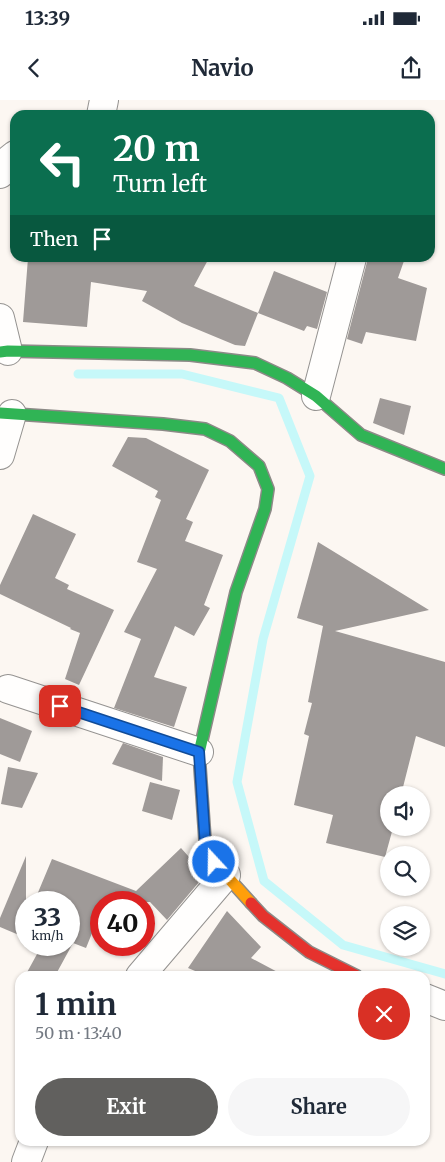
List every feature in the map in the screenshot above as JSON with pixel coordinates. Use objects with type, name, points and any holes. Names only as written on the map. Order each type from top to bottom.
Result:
[{"type":"street","points":[[0,174],[5,163],[10,160]]},
{"type":"street","points":[[316,396],[351,262]]},
{"type":"street","points":[[0,318],[4,351],[190,355],[255,364],[287,378],[316,396],[361,435],[445,469]]},
{"type":"street","points":[[0,455],[6,414],[163,424],[205,429],[230,441],[259,466],[268,489],[265,509],[236,592],[199,752],[205,840],[214,862],[263,916],[309,952],[346,971]]},
{"type":"street","points":[[8,689],[199,752]]},
{"type":"street","points":[[144,971],[226,875]]},
{"type":"street","points":[[430,1000],[445,1006]]},
{"type":"street","points":[[26,1162],[32,1146]]},
{"type":"building","points":[[28,262],[207,262],[194,286],[258,313],[245,346],[235,345],[182,323],[142,301],[147,291],[91,282],[87,327],[23,322]]},
{"type":"building","points":[[367,262],[404,262],[398,278],[427,288],[416,341],[366,332],[362,344],[347,339]]},
{"type":"building","points":[[274,271],[327,292],[317,329],[307,326],[304,331],[258,313]]},
{"type":"building","points":[[380,398],[411,406],[404,435],[373,423]]},
{"type":"building","points":[[128,437],[146,438],[209,470],[186,519],[193,522],[185,541],[223,555],[204,605],[210,608],[194,636],[175,626],[154,677],[187,687],[174,727],[114,708],[141,639],[124,632],[157,569],[137,562],[161,500],[155,497],[158,491],[112,466]]},
{"type":"building","points":[[33,514],[76,534],[55,578],[69,585],[67,589],[114,610],[79,685],[65,679],[80,633],[0,594],[0,585]]},
{"type":"building","points":[[318,542],[429,610],[335,631],[445,662],[445,747],[416,736],[403,786],[380,786],[380,836],[391,836],[388,846],[380,846],[380,856],[326,843],[333,815],[294,805],[309,736],[304,734],[312,703],[308,702],[323,626],[297,618]]},
{"type":"building","points":[[0,718],[32,731],[20,762],[0,754]]},
{"type":"building","points":[[123,743],[163,757],[162,781],[112,764]]},
{"type":"building","points":[[8,767],[38,773],[22,808],[1,804]]},
{"type":"building","points":[[150,782],[180,790],[172,820],[142,811]]},
{"type":"building","points":[[181,848],[205,875],[167,920],[155,907],[155,891],[136,891]]},
{"type":"building","points":[[26,856],[26,891],[15,891],[15,933],[0,927],[0,918]]},
{"type":"building","points":[[52,859],[136,891],[90,891],[90,938],[86,948],[80,946],[80,891],[39,891]]},
{"type":"building","points":[[227,911],[261,947],[251,958],[276,971],[195,971],[188,968]]},
{"type":"building","points":[[36,956],[66,956],[58,971],[28,971]]},
{"type":"waterway","points":[[78,374],[182,374],[279,398],[310,476],[263,639],[237,782],[264,881],[343,945],[445,974]]},
{"type":"traffic: fast","points":[[0,352],[190,355],[255,363],[287,378],[316,396],[361,435],[445,469]]},
{"type":"traffic: fast","points":[[0,413],[163,424],[205,429],[230,441],[259,466],[268,489],[265,509],[236,592],[199,753]]},
{"type":"traffic: slow","points":[[199,753],[205,840],[214,862],[251,903]]},
{"type":"traffic: jam","points":[[251,903],[263,916],[309,952],[347,971]]},
{"type":"route","points":[[60,706],[199,752],[205,840],[214,862]]}]
